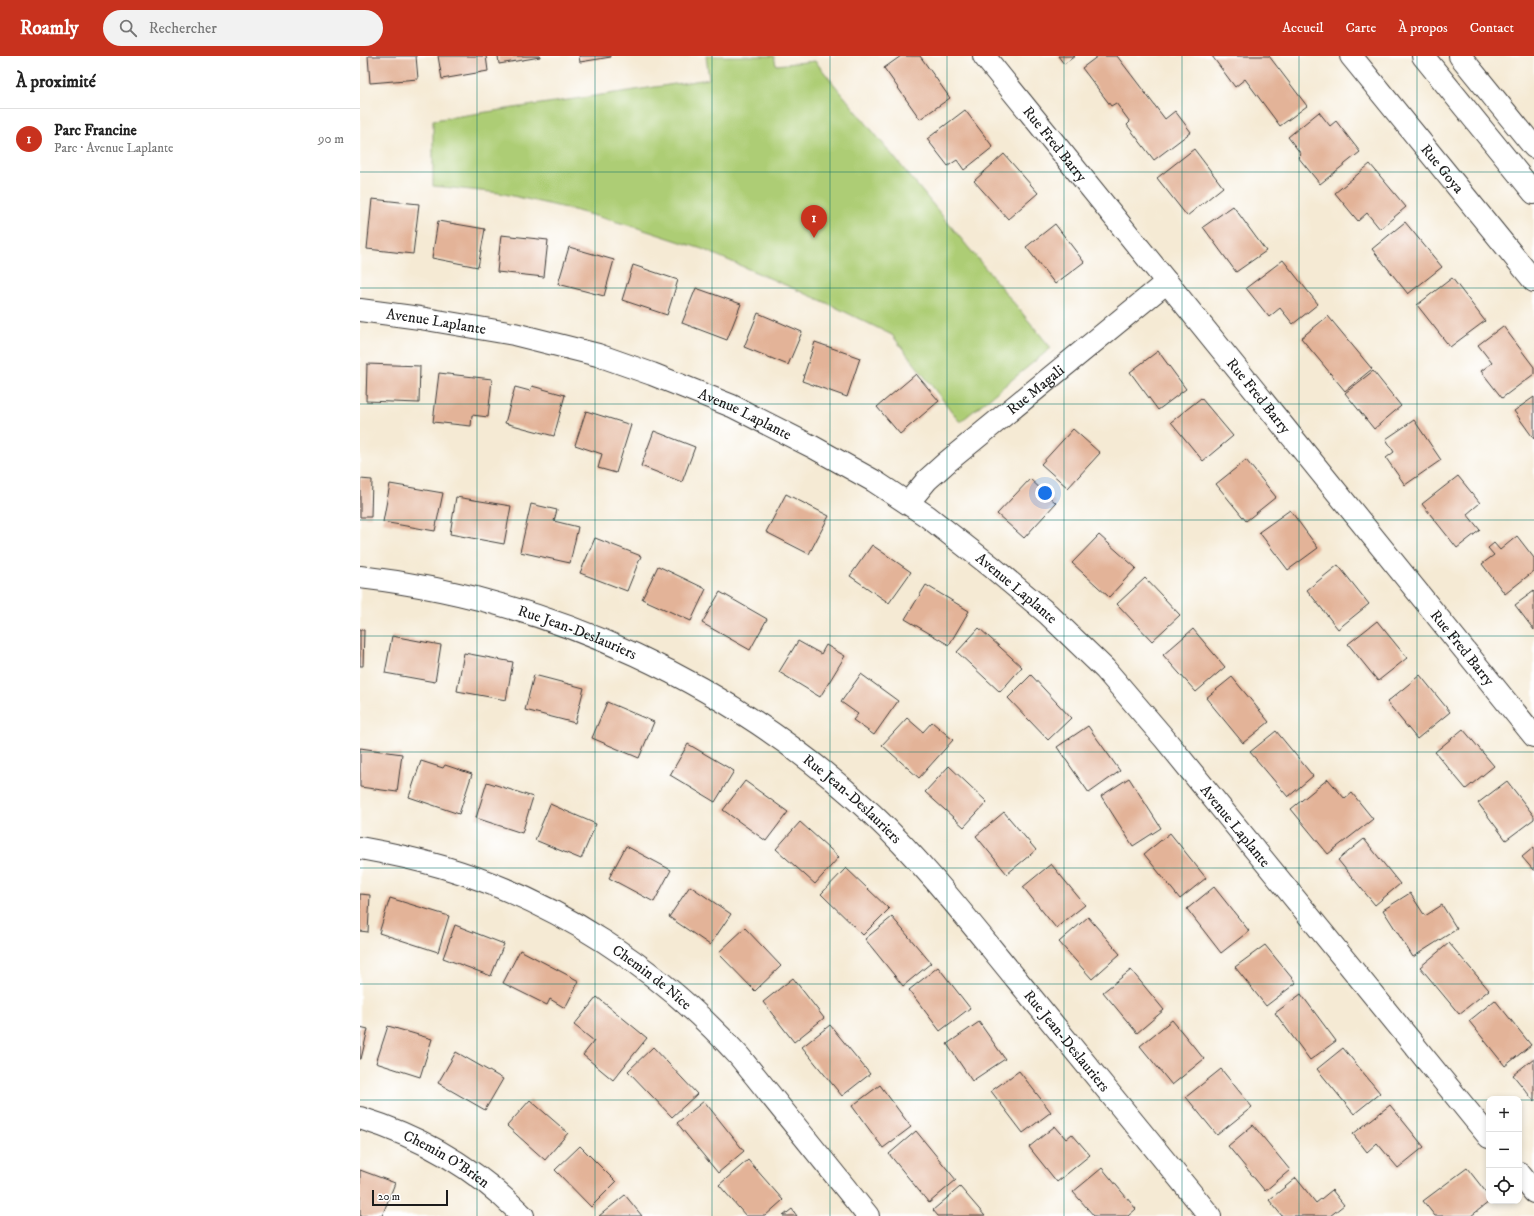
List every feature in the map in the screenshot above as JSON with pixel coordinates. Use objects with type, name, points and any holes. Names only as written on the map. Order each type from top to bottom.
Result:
[{"type":"street","name":"Rue Fred Barry","points":[[984,56],[1534,736]]},
{"type":"street","name":"Rue Goya","points":[[1351,56],[1534,281]]},
{"type":"street","points":[[1423,56],[1534,193]]},
{"type":"street","points":[[1460,56],[1534,147]]},
{"type":"street","name":"Rue Magali","points":[[908,503],[927,480],[947,462],[1167,282]]},
{"type":"street","name":"Avenue Laplante","points":[[360,310],[486,328],[549,342],[625,364],[699,392],[766,422],[813,446],[874,481],[908,503],[967,547],[1024,593],[1068,632],[1105,670],[1164,738],[1486,1133]]},
{"type":"street","name":"Rue Jean-Deslauriers","points":[[360,577],[428,588],[486,601],[543,618],[599,639],[653,663],[707,692],[756,723],[805,757],[873,815],[935,879],[1210,1216]]},
{"type":"street","name":"Chemin de Nice","points":[[360,848],[415,859],[444,867],[499,887],[579,926],[629,958],[676,994],[719,1034],[868,1216]]},
{"type":"street","name":"Chemin O'Brien","points":[[360,1118],[421,1142],[454,1160],[498,1192],[523,1216]]},
{"type":"street","points":[[1522,1177],[1534,1192]]},
{"type":"green space","points":[[706,56],[774,56],[776,65],[815,61],[1051,348],[960,422],[892,335],[827,303],[702,249],[635,227],[570,209],[500,193],[433,186],[433,120],[709,79]]},
{"type":"building","points":[[368,56],[416,56],[418,79],[370,83]]},
{"type":"building","points":[[438,56],[486,56],[488,71],[442,79]]},
{"type":"building","points":[[498,56],[540,56],[540,57],[499,64]]},
{"type":"building","points":[[579,56],[611,56],[611,57],[580,62]]},
{"type":"building","points":[[901,56],[920,56],[950,98],[920,119],[884,68]]},
{"type":"building","points":[[1058,56],[1075,56],[1064,64]]},
{"type":"building","points":[[1098,56],[1117,56],[1165,119],[1175,111],[1191,132],[1154,160],[1127,125],[1130,122],[1116,103],[1111,106],[1082,68]]},
{"type":"building","points":[[1212,56],[1269,56],[1307,106],[1280,126],[1245,79],[1235,87]]},
{"type":"building","points":[[965,110],[993,147],[964,170],[957,160],[948,166],[927,139]]},
{"type":"building","points":[[1319,112],[1330,126],[1336,121],[1360,152],[1320,184],[1298,157],[1301,154],[1288,137]]},
{"type":"building","points":[[1194,149],[1223,187],[1187,216],[1157,178]]},
{"type":"building","points":[[1004,154],[1038,193],[1008,219],[974,181]]},
{"type":"building","points":[[1370,164],[1406,207],[1380,229],[1367,213],[1358,221],[1335,193]]},
{"type":"building","points":[[372,199],[419,204],[413,254],[367,249]]},
{"type":"building","points":[[1233,206],[1266,251],[1236,272],[1203,227]]},
{"type":"building","points":[[438,221],[485,229],[478,267],[432,258]]},
{"type":"building","points":[[1405,222],[1442,267],[1408,294],[1372,249]]},
{"type":"building","points":[[1055,224],[1084,262],[1055,284],[1026,247]]},
{"type":"building","points":[[501,235],[548,240],[544,277],[497,272]]},
{"type":"building","points":[[569,247],[614,260],[604,296],[558,284]]},
{"type":"building","points":[[1283,260],[1318,304],[1293,324],[1280,308],[1269,317],[1246,288]]},
{"type":"building","points":[[633,265],[678,280],[667,315],[622,300]]},
{"type":"building","points":[[1452,278],[1485,321],[1450,347],[1417,305]]},
{"type":"building","points":[[696,288],[741,304],[727,340],[682,323]]},
{"type":"building","points":[[758,313],[802,332],[788,365],[744,347]]},
{"type":"building","points":[[1328,316],[1372,369],[1345,391],[1301,338]]},
{"type":"building","points":[[1503,326],[1534,367],[1534,374],[1502,398],[1481,371],[1492,363],[1478,345]]},
{"type":"building","points":[[815,342],[860,358],[847,397],[802,381]]},
{"type":"building","points":[[1158,351],[1186,389],[1158,410],[1130,372]]},
{"type":"building","points":[[367,364],[420,366],[419,403],[366,401]]},
{"type":"building","points":[[1373,371],[1401,406],[1374,429],[1345,393]]},
{"type":"building","points":[[439,373],[492,379],[488,417],[472,415],[471,426],[433,422]]},
{"type":"building","points":[[916,374],[939,401],[900,434],[877,407]]},
{"type":"building","points":[[532,386],[565,395],[554,436],[505,423],[515,387],[530,391]]},
{"type":"building","points":[[1534,397],[1534,439],[1514,411]]},
{"type":"building","points":[[1201,398],[1233,436],[1203,461],[1171,422]]},
{"type":"building","points":[[586,411],[631,425],[616,473],[598,468],[602,454],[575,445]]},
{"type":"building","points":[[1414,420],[1441,460],[1405,485],[1386,458],[1394,452],[1386,439]]},
{"type":"building","points":[[1073,429],[1100,453],[1068,488],[1041,464]]},
{"type":"building","points":[[654,431],[695,447],[682,482],[641,466]]},
{"type":"building","points":[[1246,460],[1276,497],[1246,521],[1216,484]]},
{"type":"building","points":[[1458,476],[1480,503],[1467,514],[1480,530],[1457,548],[1422,504]]},
{"type":"building","points":[[360,479],[372,480],[371,517],[360,517]]},
{"type":"building","points":[[1030,479],[1056,503],[1024,538],[997,514]]},
{"type":"building","points":[[390,484],[443,493],[435,531],[383,522]]},
{"type":"building","points":[[786,494],[829,516],[809,554],[766,532]]},
{"type":"building","points":[[456,497],[511,506],[504,544],[450,534]]},
{"type":"building","points":[[531,504],[557,510],[554,521],[578,527],[570,563],[520,552]]},
{"type":"building","points":[[1290,510],[1318,548],[1288,570],[1259,532]]},
{"type":"building","points":[[1099,535],[1136,568],[1109,597],[1072,563]]},
{"type":"building","points":[[1517,536],[1534,558],[1534,571],[1505,594],[1482,564],[1494,555],[1488,548],[1494,543],[1500,550]]},
{"type":"building","points":[[595,538],[641,556],[627,591],[580,573]]},
{"type":"building","points":[[872,545],[911,572],[889,603],[850,576]]},
{"type":"building","points":[[1338,565],[1369,604],[1338,629],[1307,590]]},
{"type":"building","points":[[658,566],[706,589],[691,621],[642,599]]},
{"type":"building","points":[[1145,578],[1180,615],[1152,641],[1117,604]]},
{"type":"building","points":[[926,585],[969,611],[949,645],[905,619]]},
{"type":"building","points":[[1534,591],[1534,630],[1515,605]]},
{"type":"building","points":[[720,592],[767,619],[750,650],[702,623]]},
{"type":"building","points":[[1377,621],[1407,658],[1378,681],[1348,644]]},
{"type":"building","points":[[979,628],[1022,667],[1000,692],[957,652]]},
{"type":"building","points":[[1193,629],[1225,667],[1196,692],[1163,655]]},
{"type":"building","points":[[360,630],[364,630],[363,666],[360,666]]},
{"type":"building","points":[[392,636],[441,645],[435,682],[385,673]]},
{"type":"building","points":[[798,641],[821,654],[826,645],[845,656],[820,697],[779,672]]},
{"type":"building","points":[[464,653],[513,662],[506,700],[457,691]]},
{"type":"building","points":[[861,674],[898,701],[874,735],[853,720],[858,714],[841,702]]},
{"type":"building","points":[[534,675],[584,688],[575,723],[525,710]]},
{"type":"building","points":[[1031,675],[1071,718],[1048,740],[1008,698]]},
{"type":"building","points":[[1420,675],[1450,712],[1417,739],[1387,702]]},
{"type":"building","points":[[1232,677],[1269,722],[1243,743],[1206,698]]},
{"type":"building","points":[[607,702],[654,722],[639,758],[592,738]]},
{"type":"building","points":[[907,718],[923,732],[932,722],[953,740],[919,778],[882,745]]},
{"type":"building","points":[[1088,726],[1120,771],[1089,793],[1057,747]]},
{"type":"building","points":[[1463,729],[1494,766],[1466,789],[1435,752]]},
{"type":"building","points":[[1276,731],[1313,776],[1288,797],[1250,752]]},
{"type":"building","points":[[688,744],[734,771],[715,802],[670,775]]},
{"type":"building","points":[[360,748],[402,754],[397,792],[360,787]]},
{"type":"building","points":[[421,761],[443,768],[445,765],[472,774],[459,814],[409,797]]},
{"type":"building","points":[[949,766],[987,802],[964,827],[925,792]]},
{"type":"building","points":[[1129,778],[1161,828],[1133,846],[1101,796]]},
{"type":"building","points":[[1328,779],[1345,799],[1352,793],[1373,819],[1328,854],[1291,809]]},
{"type":"building","points":[[745,781],[788,812],[766,841],[723,810]]},
{"type":"building","points":[[1507,781],[1534,816],[1534,819],[1506,840],[1478,803]]},
{"type":"building","points":[[487,782],[533,797],[522,833],[476,818]]},
{"type":"building","points":[[550,804],[596,824],[581,859],[535,840]]},
{"type":"building","points":[[1004,812],[1036,850],[1007,874],[976,836]]},
{"type":"building","points":[[800,822],[839,857],[815,884],[776,849]]},
{"type":"building","points":[[1170,833],[1206,878],[1180,899],[1144,854]]},
{"type":"building","points":[[1364,839],[1400,884],[1375,905],[1338,860]]},
{"type":"building","points":[[626,846],[671,870],[654,902],[609,878]]},
{"type":"building","points":[[1534,847],[1534,871],[1522,857]]},
{"type":"building","points":[[1051,864],[1085,905],[1056,928],[1023,887]]},
{"type":"building","points":[[846,868],[889,909],[863,935],[821,894]]},
{"type":"building","points":[[690,886],[731,914],[710,945],[669,917]]},
{"type":"building","points":[[1214,887],[1249,931],[1221,953],[1187,909]]},
{"type":"building","points":[[1410,893],[1425,916],[1442,905],[1457,929],[1413,957],[1383,910]]},
{"type":"building","points":[[360,894],[370,895],[368,932],[360,931]]},
{"type":"building","points":[[390,898],[449,916],[438,952],[379,933]]},
{"type":"building","points":[[892,917],[931,963],[903,986],[865,939]]},
{"type":"building","points":[[1088,917],[1120,954],[1092,979],[1059,942]]},
{"type":"building","points":[[455,925],[504,944],[491,976],[443,958]]},
{"type":"building","points":[[745,928],[781,966],[755,991],[718,953]]},
{"type":"building","points":[[1449,943],[1489,990],[1459,1014],[1420,967]]},
{"type":"building","points":[[1265,945],[1296,983],[1266,1006],[1235,967]]},
{"type":"building","points":[[520,950],[579,981],[565,1008],[550,999],[547,1005],[503,983]]},
{"type":"building","points":[[938,967],[970,1008],[940,1031],[909,990]]},
{"type":"building","points":[[1131,970],[1164,1010],[1137,1033],[1103,992]]},
{"type":"building","points":[[793,978],[824,1018],[794,1042],[763,1002]]},
{"type":"building","points":[[1301,994],[1336,1041],[1310,1060],[1275,1013]]},
{"type":"building","points":[[597,997],[647,1038],[613,1080],[583,1055],[594,1041],[574,1025]]},
{"type":"building","points":[[1495,1000],[1531,1045],[1505,1066],[1469,1021]]},
{"type":"building","points":[[1172,1020],[1204,1059],[1172,1085],[1140,1046]]},
{"type":"building","points":[[979,1022],[1005,1059],[972,1081],[947,1044]]},
{"type":"building","points":[[830,1025],[870,1074],[842,1096],[802,1047]]},
{"type":"building","points":[[388,1026],[432,1039],[420,1077],[376,1063]]},
{"type":"building","points":[[360,1027],[368,1029],[361,1059],[360,1059]]},
{"type":"building","points":[[653,1047],[697,1094],[672,1117],[628,1071]]},
{"type":"building","points":[[1343,1048],[1380,1093],[1354,1114],[1317,1069]]},
{"type":"building","points":[[456,1052],[503,1079],[485,1110],[438,1083]]},
{"type":"building","points":[[1534,1058],[1534,1101],[1513,1075]]},
{"type":"building","points":[[1221,1069],[1252,1107],[1217,1135],[1186,1097]]},
{"type":"building","points":[[1019,1071],[1051,1112],[1023,1133],[991,1091]]},
{"type":"building","points":[[880,1085],[911,1127],[883,1148],[852,1106]]},
{"type":"building","points":[[530,1100],[568,1133],[545,1160],[507,1126]]},
{"type":"building","points":[[704,1101],[744,1151],[718,1173],[677,1123]]},
{"type":"building","points":[[1390,1105],[1424,1147],[1398,1168],[1377,1143],[1367,1152],[1353,1134]]},
{"type":"building","points":[[1253,1125],[1290,1170],[1265,1191],[1228,1146]]},
{"type":"building","points":[[1055,1126],[1066,1139],[1072,1134],[1090,1155],[1057,1182],[1029,1147]]},
{"type":"building","points":[[916,1131],[956,1180],[929,1203],[889,1154]]},
{"type":"building","points":[[580,1146],[616,1182],[591,1207],[555,1170]]},
{"type":"building","points":[[748,1160],[783,1200],[765,1216],[746,1216],[719,1185]]},
{"type":"building","points":[[1102,1168],[1136,1209],[1128,1216],[1094,1216],[1073,1192]]},
{"type":"building","points":[[1467,1168],[1486,1192],[1486,1204],[1471,1216],[1435,1216],[1423,1201]]},
{"type":"building","points":[[360,1170],[395,1183],[382,1216],[360,1216]]},
{"type":"building","points":[[1296,1178],[1316,1203],[1332,1190],[1344,1205],[1330,1216],[1282,1216],[1269,1200]]},
{"type":"building","points":[[960,1187],[985,1216],[938,1216],[933,1210]]},
{"type":"building","points":[[625,1195],[642,1216],[599,1216]]},
{"type":"building","points":[[792,1209],[797,1216],[783,1216]]},
{"type":"place","name":"Parc Francine","points":[[814,238]]}]
